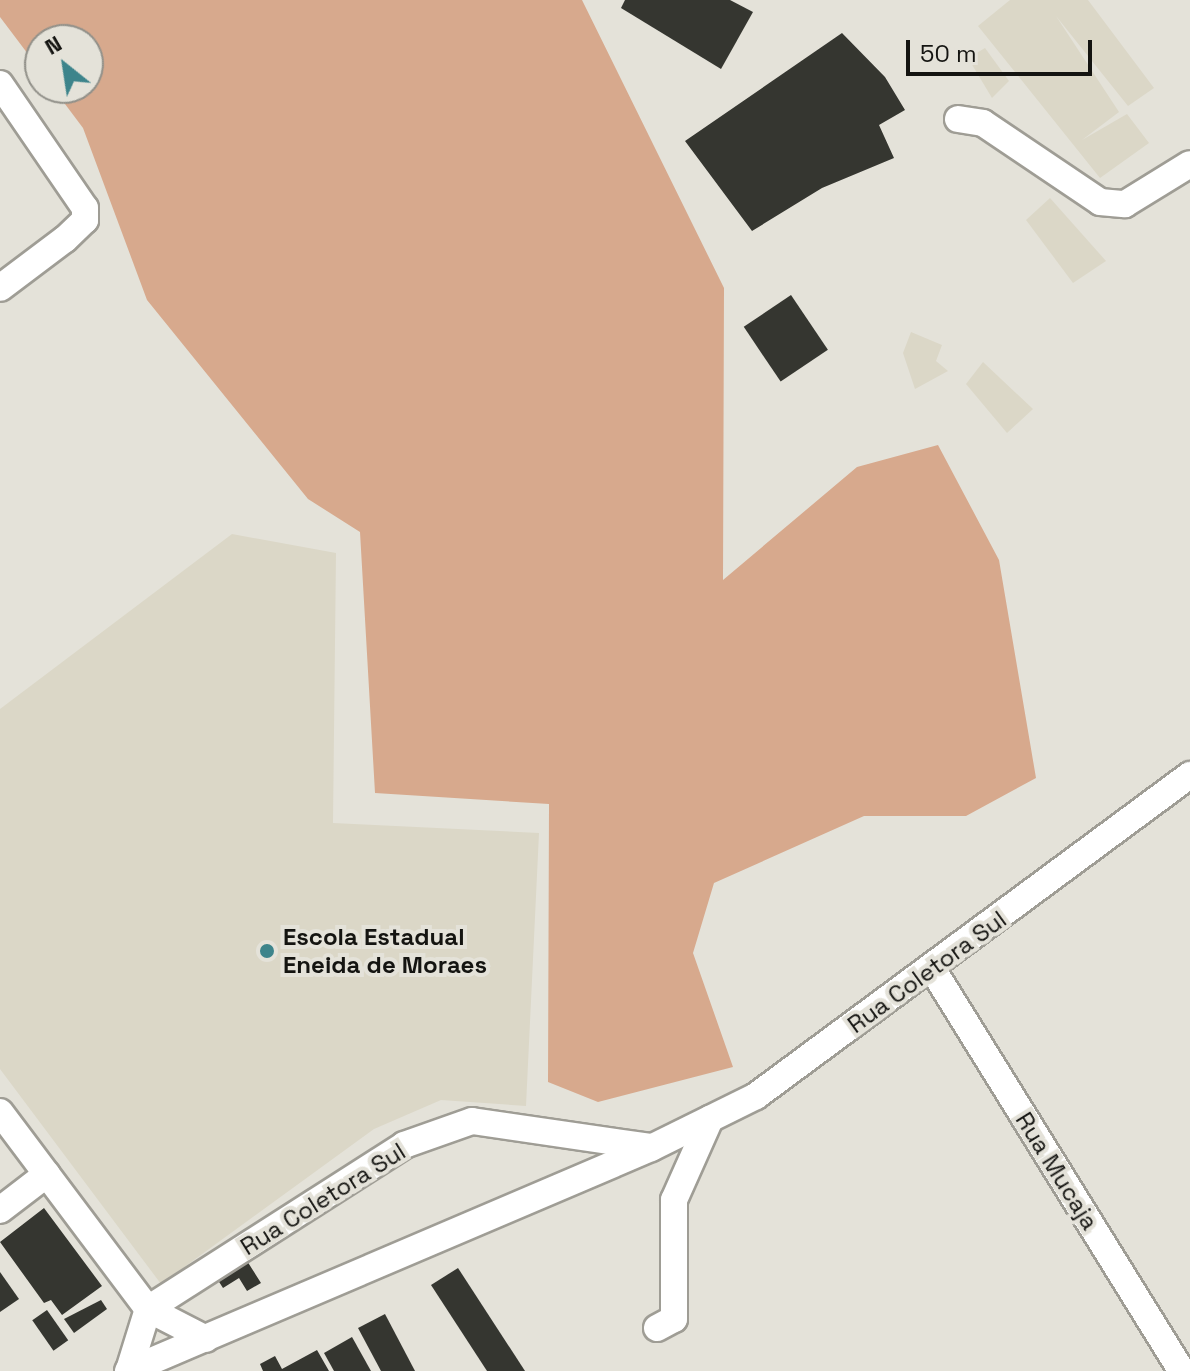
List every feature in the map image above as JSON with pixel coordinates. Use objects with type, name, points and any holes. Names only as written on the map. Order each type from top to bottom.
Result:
[{"type":"street","points":[[0,84],[79,191],[85,220],[0,288]]},
{"type":"street","points":[[958,119],[983,123],[1100,202],[1125,204],[1190,164]]},
{"type":"street","name":"Rua Coletora Sul","points":[[128,1371],[651,1148],[756,1096],[933,970],[1190,775]]},
{"type":"street","name":"Rua Mucaja","points":[[933,970],[1182,1371]]},
{"type":"street","points":[[0,1112],[148,1309],[206,1339]]},
{"type":"street","points":[[657,1328],[674,1319],[674,1200],[710,1119]]},
{"type":"street","name":"Rua Coletora Sul","points":[[128,1371],[148,1309],[404,1145],[472,1121],[651,1148]]},
{"type":"street","points":[[0,1210],[47,1174]]},
{"type":"shaded area","points":[[0,0],[582,0],[724,288],[723,580],[857,467],[938,445],[999,560],[1036,778],[966,816],[864,816],[714,883],[693,953],[733,1067],[598,1102],[548,1082],[549,804],[375,793],[360,532],[308,499],[147,300],[83,128],[65,104],[104,104],[104,24],[24,24],[24,49],[0,17]]},
{"type":"shaded area","points":[[1010,0],[1088,0],[1154,88],[1128,106],[1056,16],[1119,112],[1082,140],[1127,114],[1149,143],[1100,178],[978,26]]},
{"type":"shaded area","points":[[985,48],[1009,81],[992,98],[968,58]]},
{"type":"shaded area","points":[[1050,198],[1106,261],[1073,283],[1026,220]]},
{"type":"shaded area","points":[[911,332],[942,345],[936,361],[948,371],[915,389],[903,353]]},
{"type":"shaded area","points":[[983,362],[1033,409],[1007,433],[966,384]]},
{"type":"shaded area","name":"Escola Estadual Eneida de Moraes","points":[[232,534],[336,553],[333,823],[539,833],[526,1106],[441,1100],[374,1129],[161,1284],[0,1069],[0,709]]},
{"type":"building","points":[[625,0],[730,0],[753,12],[721,69],[621,8]]},
{"type":"building","points":[[842,33],[885,77],[905,110],[879,125],[894,158],[822,188],[752,231],[685,141]]},
{"type":"building","points":[[791,295],[828,350],[781,382],[744,327]]},
{"type":"building","points":[[44,1208],[102,1286],[62,1315],[51,1300],[44,1303],[0,1242]]},
{"type":"building","points":[[242,1253],[261,1283],[247,1291],[239,1278],[223,1288],[212,1271]]},
{"type":"building","points":[[458,1268],[525,1371],[487,1371],[431,1285]]},
{"type":"building","points":[[0,1272],[19,1299],[0,1312]]},
{"type":"building","points":[[101,1300],[107,1309],[74,1333],[64,1319]]},
{"type":"building","points":[[47,1310],[68,1340],[53,1351],[32,1320]]},
{"type":"building","points":[[385,1314],[415,1371],[381,1371],[358,1328]]},
{"type":"building","points":[[352,1337],[371,1371],[334,1371],[324,1353]]},
{"type":"building","points":[[317,1350],[329,1371],[263,1371],[260,1364],[275,1356],[282,1369]]},
{"type":"place","name":"Escola Estadual Eneida de Moraes","points":[[267,951]]}]
